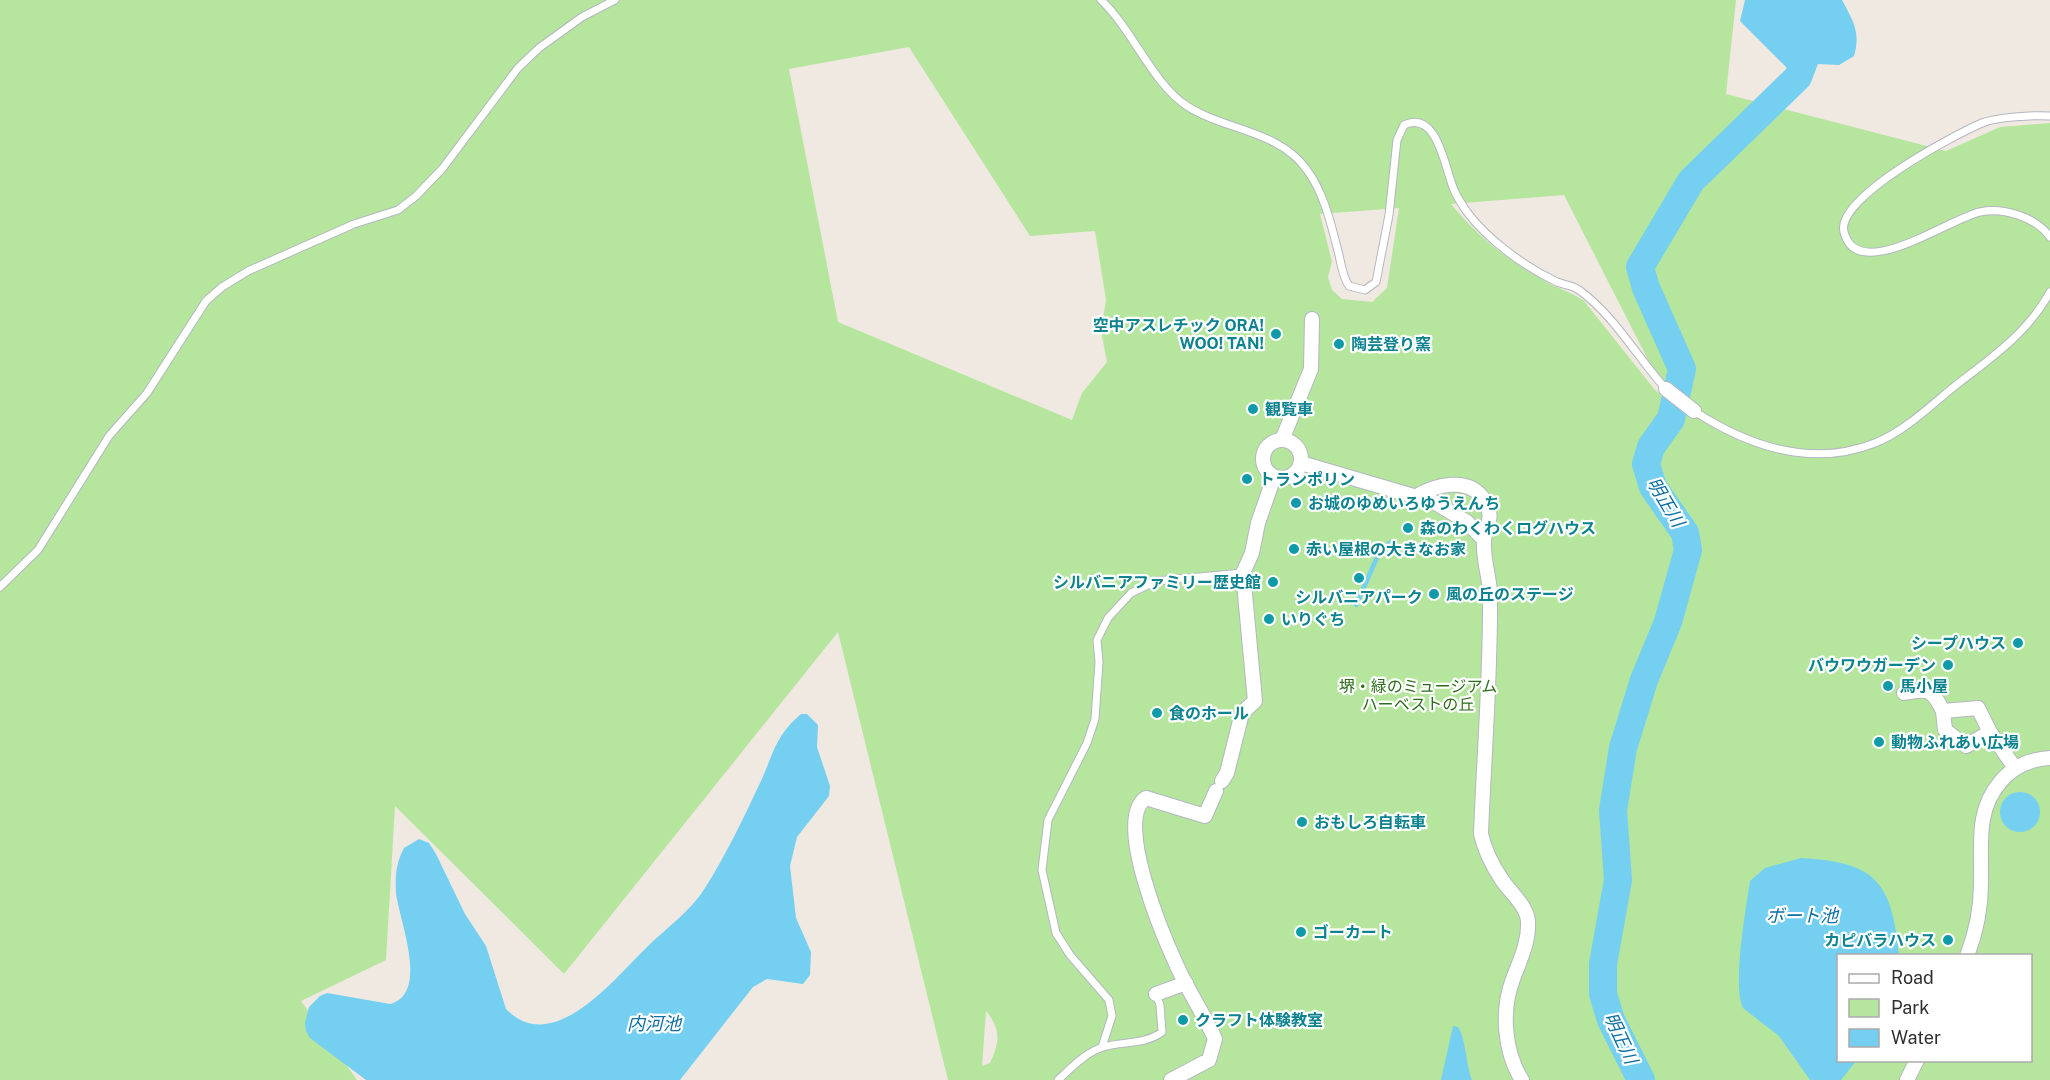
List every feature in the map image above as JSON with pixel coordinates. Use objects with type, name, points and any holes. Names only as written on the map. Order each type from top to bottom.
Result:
[{"type":"street","points":[[1282,440],[1311,369],[1312,319]]},
{"type":"street","points":[[1666,389],[1694,411]]},
{"type":"street","points":[[1282,440],[1289,441],[1299,450],[1301,463],[1291,476],[1274,477],[1264,468],[1263,455],[1270,444],[1282,440]]},
{"type":"street","points":[[1301,463],[1413,498],[1434,502],[1452,510],[1483,539]]},
{"type":"street","points":[[1171,1080],[1209,1060],[1215,1039],[1177,967],[1142,873],[1134,837],[1134,819],[1142,800],[1146,798],[1205,816],[1227,773],[1242,713],[1255,701],[1243,573],[1252,553],[1258,523],[1274,477]]},
{"type":"street","points":[[1413,498],[1424,491],[1454,483],[1471,489],[1485,502],[1491,521],[1483,539],[1490,590],[1481,834],[1485,852],[1529,919],[1528,940],[1512,982],[1507,1007],[1508,1049],[1522,1080]]},
{"type":"street","points":[[1904,693],[1924,690],[1934,694],[1943,711],[1945,730],[1966,746],[1990,732]]},
{"type":"street","points":[[1943,711],[1978,708],[1990,732],[2015,768]]},
{"type":"street","points":[[1968,954],[1974,939],[1982,885],[1982,816],[1994,789],[2015,768],[2027,762],[2050,758]]},
{"type":"street","points":[[1156,994],[1186,983]]},
{"type":"street","points":[[1907,1080],[1916,1062]]},
{"type":"lane","points":[[0,587],[38,550],[109,436],[147,393],[206,301],[222,287],[248,271],[354,224],[398,210],[416,196],[442,169],[518,68],[539,48],[582,17],[615,0]]},
{"type":"lane","points":[[1101,0],[1116,15],[1162,81],[1185,105],[1215,120],[1279,144],[1308,170],[1321,194],[1349,286],[1365,291],[1376,282],[1389,215],[1399,134],[1408,123],[1422,124],[1436,138],[1454,191],[1481,228],[1557,282],[1577,288],[1595,304],[1666,389]]},
{"type":"lane","points":[[2050,116],[1984,122],[1871,189],[1853,204],[1843,222],[1851,247],[1858,252],[1871,254],[1904,245],[1981,212],[1999,212],[2034,221],[2050,237]]},
{"type":"lane","points":[[1694,411],[1731,433],[1789,452],[1832,453],[1876,443],[1998,354],[2022,331],[2050,292]]},
{"type":"lane","points":[[1102,1047],[1112,1016],[1109,1000],[1070,955],[1056,933],[1042,870],[1048,820],[1087,743],[1095,719],[1099,662],[1098,640],[1108,618],[1131,593],[1156,581],[1243,573]]},
{"type":"lane","points":[[1058,1080],[1081,1060],[1102,1047],[1151,1040],[1161,1032],[1160,1005],[1156,994]]},
{"type":"green space","name":"堺・緑のミュージアム ハーベストの丘","points":[[0,0],[1736,0],[1726,94],[1946,151],[2000,127],[2050,123],[2050,1080],[948,1080],[838,632],[564,974],[395,806],[386,960],[301,1001],[357,1080],[0,1080]],"holes":[[[909,47],[1030,236],[1095,231],[1106,300],[1101,331],[1107,362],[1082,393],[1072,420],[838,322],[789,69]],[[1564,195],[1669,401],[1655,390],[1584,301],[1550,284],[1509,258],[1485,240],[1451,204]],[[1399,208],[1387,288],[1372,302],[1342,299],[1332,290],[1328,277],[1332,262],[1320,214]],[[986,1011],[994,1024],[997,1042],[990,1063],[982,1066]]]},
{"type":"water","points":[[1745,0],[1842,0],[1856,33],[1854,56],[1839,65],[1817,64],[1800,81],[1740,21]]},
{"type":"water","name":"内河池","points":[[801,714],[807,714],[818,725],[817,747],[830,786],[829,796],[797,837],[790,866],[796,918],[811,952],[810,975],[803,984],[767,979],[753,987],[680,1080],[366,1080],[310,1038],[305,1023],[309,1007],[320,996],[327,993],[390,1004],[402,997],[408,986],[410,971],[406,937],[396,893],[396,876],[404,848],[419,839],[429,843],[436,854],[465,914],[486,946],[506,1009],[524,1022],[544,1024],[563,1019],[582,1008],[601,993],[699,897],[734,837],[780,738]]},
{"type":"water","points":[[2020,792],[2034,798],[2040,812],[2034,826],[2020,832],[2006,826],[2000,812],[2006,798]]},
{"type":"water","name":"ボート池","points":[[1801,858],[1826,860],[1863,871],[1876,881],[1885,893],[1896,930],[1899,954],[1837,954],[1837,1062],[1855,1062],[1841,1080],[1810,1080],[1779,1036],[1743,1008],[1740,997],[1739,965],[1750,881],[1765,868]]},
{"type":"water","points":[[1453,1026],[1458,1027],[1461,1032],[1472,1080],[1441,1080]]},
{"type":"waterway","name":"明正川","points":[[1641,1080],[1611,1020],[1603,994],[1603,964],[1618,880],[1613,810],[1623,748],[1644,680],[1668,622],[1688,550],[1685,533],[1653,487],[1646,464],[1651,447],[1671,419],[1682,369],[1646,288],[1640,267],[1691,181],[1798,77],[1812,40]]},
{"type":"waterway","points":[[1356,605],[1379,553],[1391,542]]},
{"type":"place","name":"空中アスレチック ORA! WOO! TAN!","points":[[1276,334]]},
{"type":"place","name":"陶芸登り窯","points":[[1339,344]]},
{"type":"place","name":"観覧車","points":[[1253,409]]},
{"type":"place","name":"トランポリン","points":[[1247,479]]},
{"type":"place","name":"お城のゆめいろゆうえんち","points":[[1296,503]]},
{"type":"place","name":"森のわくわくログハウス","points":[[1408,528]]},
{"type":"place","name":"赤い屋根の大きなお家","points":[[1294,549]]},
{"type":"place","name":"シルバニアパーク","points":[[1359,578]]},
{"type":"place","name":"シルバニアファミリー歴史館","points":[[1273,582]]},
{"type":"place","name":"風の丘のステージ","points":[[1434,594]]},
{"type":"place","name":"いりぐち","points":[[1269,619]]},
{"type":"place","name":"シープハウス","points":[[2018,643]]},
{"type":"place","name":"バウワウガーデン","points":[[1948,665]]},
{"type":"place","name":"馬小屋","points":[[1888,686]]},
{"type":"place","name":"食のホール","points":[[1157,713]]},
{"type":"place","name":"動物ふれあい広場","points":[[1879,742]]},
{"type":"place","name":"おもしろ自転車","points":[[1302,822]]},
{"type":"place","name":"ゴーカート","points":[[1301,932]]},
{"type":"place","name":"カピバラハウス","points":[[1948,940]]},
{"type":"place","name":"クラフト体験教室","points":[[1183,1020]]}]
